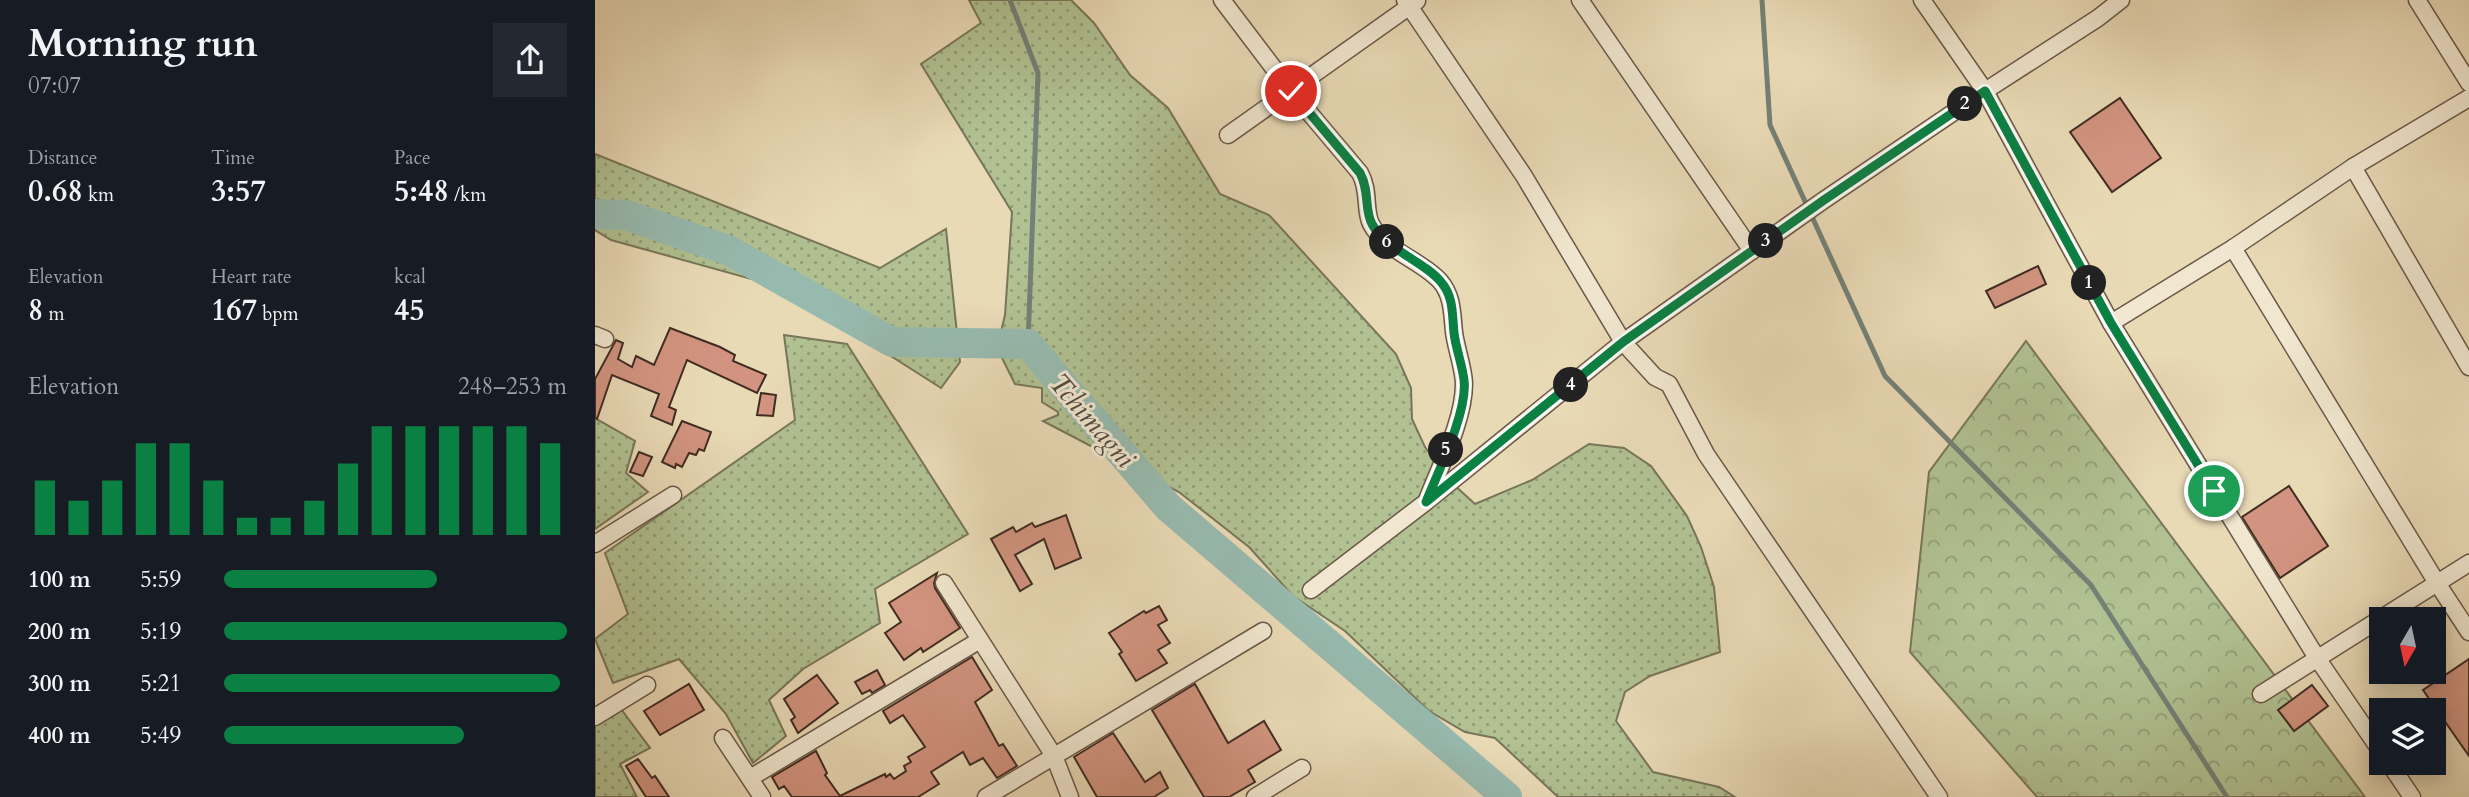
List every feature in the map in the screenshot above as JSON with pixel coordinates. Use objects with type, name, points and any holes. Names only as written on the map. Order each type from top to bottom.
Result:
[{"type":"street","points":[[1222,0],[1291,91],[1360,173],[1366,184],[1370,222],[1381,237],[1441,282],[1451,301],[1457,354],[1464,381],[1462,404],[1426,502]]},
{"type":"street","points":[[1580,0],[1752,251]]},
{"type":"street","points":[[1922,0],[1985,91],[2111,323],[2317,658],[2369,734]]},
{"type":"street","points":[[1311,590],[1426,502],[1623,342],[2121,0]]},
{"type":"street","points":[[2417,0],[2469,83]]},
{"type":"street","points":[[1228,135],[1411,2],[1524,176],[1623,342],[1655,377],[1669,384],[1706,454],[1939,797]]},
{"type":"street","points":[[2111,323],[2233,248],[2353,167],[2469,98]]},
{"type":"street","points":[[2353,167],[2469,367]]},
{"type":"street","points":[[2233,248],[2469,632]]},
{"type":"street","points":[[595,544],[673,495]]},
{"type":"street","points":[[2261,694],[2469,563]]},
{"type":"street","points":[[944,583],[1054,756],[1070,797]]},
{"type":"street","points":[[986,797],[1263,631]]},
{"type":"street","points":[[750,778],[981,640]]},
{"type":"street","points":[[595,717],[647,685]]},
{"type":"street","points":[[723,738],[762,797]]},
{"type":"street","points":[[1255,797],[1302,768]]},
{"type":"street","points":[[2397,775],[2412,797]]},
{"type":"green space","points":[[969,0],[1071,0],[1094,23],[1130,75],[1168,108],[1220,194],[1269,215],[1396,354],[1411,388],[1412,419],[1425,447],[1452,483],[1475,504],[1532,480],[1589,444],[1624,448],[1651,466],[1687,516],[1701,547],[1714,587],[1720,652],[1650,676],[1625,692],[1616,721],[1653,772],[1719,787],[1735,797],[1558,797],[1495,738],[1465,732],[1429,711],[1345,631],[1293,596],[1249,547],[1179,492],[1043,421],[1058,415],[1058,412],[1042,402],[1042,388],[1015,384],[997,348],[1005,315],[1012,212],[921,64],[981,23]]},
{"type":"green space","points":[[595,154],[880,268],[946,229],[960,362],[941,388],[784,288],[611,240],[595,230]]},
{"type":"green space","points":[[784,335],[847,344],[968,534],[875,589],[880,623],[803,669],[769,700],[786,736],[753,763],[726,714],[679,659],[613,683],[595,639],[628,614],[605,553],[795,420]]},
{"type":"green space","points":[[2026,341],[2365,797],[2037,797],[1910,652],[1929,472]]},
{"type":"green space","points":[[595,418],[635,441],[626,473],[648,492],[595,529]]},
{"type":"green space","points":[[621,709],[650,748],[620,764],[637,797],[595,797],[595,724]]},
{"type":"building","points":[[2120,98],[2161,158],[2112,192],[2070,132]]},
{"type":"building","points":[[2038,266],[2046,284],[1995,308],[1986,291]]},
{"type":"building","points":[[670,328],[720,347],[735,355],[733,361],[766,375],[757,393],[687,360],[669,407],[676,410],[672,425],[651,416],[659,394],[612,375],[597,419],[595,418],[595,379],[616,340],[623,343],[618,359],[632,367],[636,356],[654,365]]},
{"type":"building","points":[[761,393],[776,395],[773,416],[757,415]]},
{"type":"building","points":[[682,421],[711,432],[704,451],[699,449],[696,455],[689,453],[682,467],[676,464],[675,468],[662,462]]},
{"type":"building","points":[[639,452],[652,457],[643,476],[630,472]]},
{"type":"building","points":[[2289,486],[2328,546],[2280,578],[2242,517]]},
{"type":"building","points":[[1066,515],[1081,558],[1055,569],[1044,539],[1015,555],[1032,584],[1020,591],[991,539],[1013,527],[1016,532],[1032,523],[1035,527]]},
{"type":"building","points":[[937,573],[935,588],[960,628],[923,652],[921,648],[904,660],[885,633],[901,622],[889,603]]},
{"type":"building","points":[[1159,606],[1167,620],[1158,625],[1170,643],[1158,650],[1167,663],[1136,681],[1109,633],[1144,611],[1146,613]]},
{"type":"building","points":[[972,657],[992,690],[975,702],[999,746],[1003,744],[1017,766],[997,778],[983,758],[970,765],[963,752],[931,772],[939,784],[918,797],[792,797],[784,786],[779,789],[772,777],[816,751],[827,773],[825,775],[840,796],[885,774],[886,777],[890,774],[894,779],[906,771],[904,766],[911,762],[908,757],[925,747],[903,715],[890,723],[883,711]]},
{"type":"building","points":[[2469,659],[2469,756],[2446,723],[2446,698],[2429,698],[2423,690],[2432,684],[2447,684],[2447,674]]},
{"type":"building","points":[[877,670],[885,685],[872,693],[870,690],[862,694],[855,682]]},
{"type":"building","points":[[817,675],[838,703],[798,733],[791,720],[795,717],[784,699]]},
{"type":"building","points":[[689,684],[704,710],[660,735],[644,711]]},
{"type":"building","points":[[1195,684],[1228,743],[1264,721],[1281,750],[1248,770],[1255,782],[1229,797],[1204,797],[1152,710]]},
{"type":"building","points":[[2312,685],[2328,706],[2294,731],[2278,710]]},
{"type":"building","points":[[1113,733],[1145,782],[1160,772],[1168,788],[1154,797],[1097,797],[1074,757]]},
{"type":"building","points":[[638,759],[652,778],[655,776],[669,797],[646,797],[626,766]]},
{"type":"waterway","points":[[1010,0],[1038,73],[1028,344]]},
{"type":"waterway","points":[[1762,0],[1770,125],[1885,376],[2091,585],[2227,797]]},
{"type":"waterway","name":"Tchimagni","points":[[595,214],[626,215],[730,251],[892,342],[1028,344],[1168,507],[1507,797]]},
{"type":"route","points":[[1291,91],[1360,173],[1366,184],[1370,222],[1381,237],[1441,282],[1451,301],[1457,354],[1464,381],[1462,404],[1426,502],[1623,342],[1824,200],[1985,91],[2111,323],[2214,491]]}]
